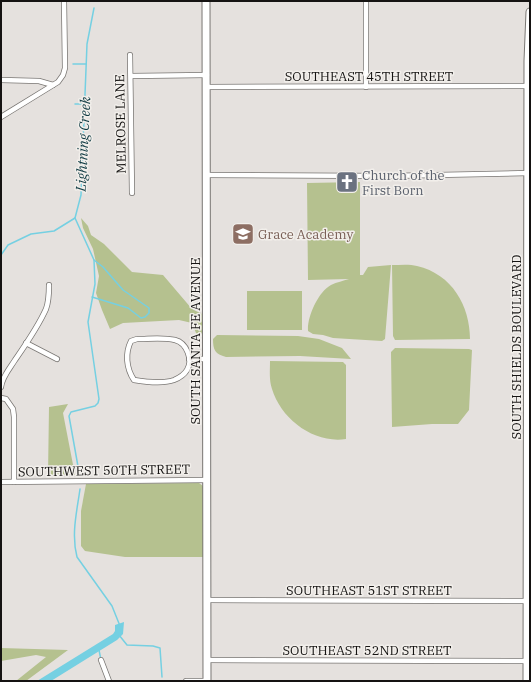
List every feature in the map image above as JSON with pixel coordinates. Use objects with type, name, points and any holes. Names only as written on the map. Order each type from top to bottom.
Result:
[{"type":"street","points":[[1,117],[53,85],[61,78],[65,68],[64,1]]},
{"type":"street","name":"SOUTH SANTA FE AVENUE","points":[[206,1],[207,681]]},
{"type":"street","points":[[366,1],[366,87]]},
{"type":"street","name":"SOUTH SHIELDS BOULEVARD","points":[[528,681],[530,12]]},
{"type":"street","name":"MELROSE LANE","points":[[130,55],[132,193]]},
{"type":"street","points":[[131,76],[207,75]]},
{"type":"street","points":[[1,80],[39,80],[53,85]]},
{"type":"street","name":"SOUTHEAST 45TH STREET","points":[[207,87],[529,86]]},
{"type":"street","points":[[207,175],[388,176],[529,173]]},
{"type":"street","points":[[1,387],[1,382],[46,309],[49,298],[49,285]]},
{"type":"street","points":[[137,339],[175,340],[183,344],[189,359],[187,370],[182,375],[166,382],[134,380],[127,365],[128,346],[131,340],[137,339]]},
{"type":"street","points":[[26,343],[58,359]]},
{"type":"street","points":[[189,359],[207,359]]},
{"type":"street","points":[[1,398],[6,399],[11,404],[14,413],[14,482]]},
{"type":"street","name":"SOUTHWEST 50TH STREET","points":[[1,482],[207,480]]},
{"type":"street","name":"SOUTHEAST 51ST STREET","points":[[208,600],[529,601]]},
{"type":"street","points":[[101,660],[109,681]]},
{"type":"street","name":"SOUTHEAST 52ND STREET","points":[[207,660],[528,661]]},
{"type":"street","points":[[186,681],[207,681]]},
{"type":"green space","points":[[360,182],[360,275],[363,275],[368,267],[391,265],[385,339],[382,341],[333,338],[313,334],[308,331],[311,312],[322,293],[331,285],[349,279],[308,280],[307,183]]},
{"type":"green space","points":[[81,218],[88,226],[91,235],[104,244],[132,272],[163,275],[192,309],[204,315],[204,330],[200,336],[196,337],[192,323],[179,320],[123,323],[110,329],[96,293],[99,276],[93,249],[83,228]]},
{"type":"green space","points":[[392,265],[417,266],[429,270],[440,276],[449,284],[457,293],[467,315],[470,339],[395,340],[393,336]]},
{"type":"green space","points":[[247,291],[302,291],[302,330],[247,330]]},
{"type":"green space","points":[[217,335],[298,336],[319,339],[342,348],[351,359],[300,356],[226,357],[217,353],[214,349],[213,339]]},
{"type":"green space","points":[[395,348],[472,350],[469,410],[458,424],[392,427],[391,352]]},
{"type":"green space","points":[[270,361],[343,362],[346,365],[346,439],[334,440],[322,438],[300,427],[291,419],[276,400],[272,389],[270,379]]},
{"type":"green space","points":[[68,404],[63,413],[75,475],[48,475],[49,407]]},
{"type":"green space","points":[[199,483],[203,486],[203,557],[125,557],[85,551],[81,546],[81,511],[86,484]]},
{"type":"green space","points":[[1,648],[68,650],[26,681],[16,681],[46,657],[36,655],[1,661]]},
{"type":"water","points":[[124,622],[123,634],[117,640],[51,681],[37,681],[113,634],[115,631],[115,625]]},
{"type":"waterway","name":"Lightning Creek","points":[[1,255],[8,245],[31,234],[54,231],[75,218],[81,195],[87,44],[94,8]]},
{"type":"waterway","points":[[73,64],[86,64]]},
{"type":"waterway","points":[[75,104],[85,104]]},
{"type":"waterway","points":[[75,218],[94,260],[95,284],[88,322],[99,399],[95,406],[71,412],[69,416],[79,472]]},
{"type":"waterway","points":[[92,297],[128,308],[141,318],[145,317],[149,313],[149,308],[123,290],[103,267],[94,260]]},
{"type":"waterway","points":[[80,489],[75,531],[75,548],[77,557],[112,606],[120,626]]},
{"type":"waterway","points":[[119,635],[127,645],[153,646],[160,648],[162,677]]},
{"type":"waterway","points":[[99,650],[101,660]]},
{"type":"place","name":"Church of the First Born","points":[[347,182]]},
{"type":"place","name":"Grace Academy","points":[[243,234]]}]
